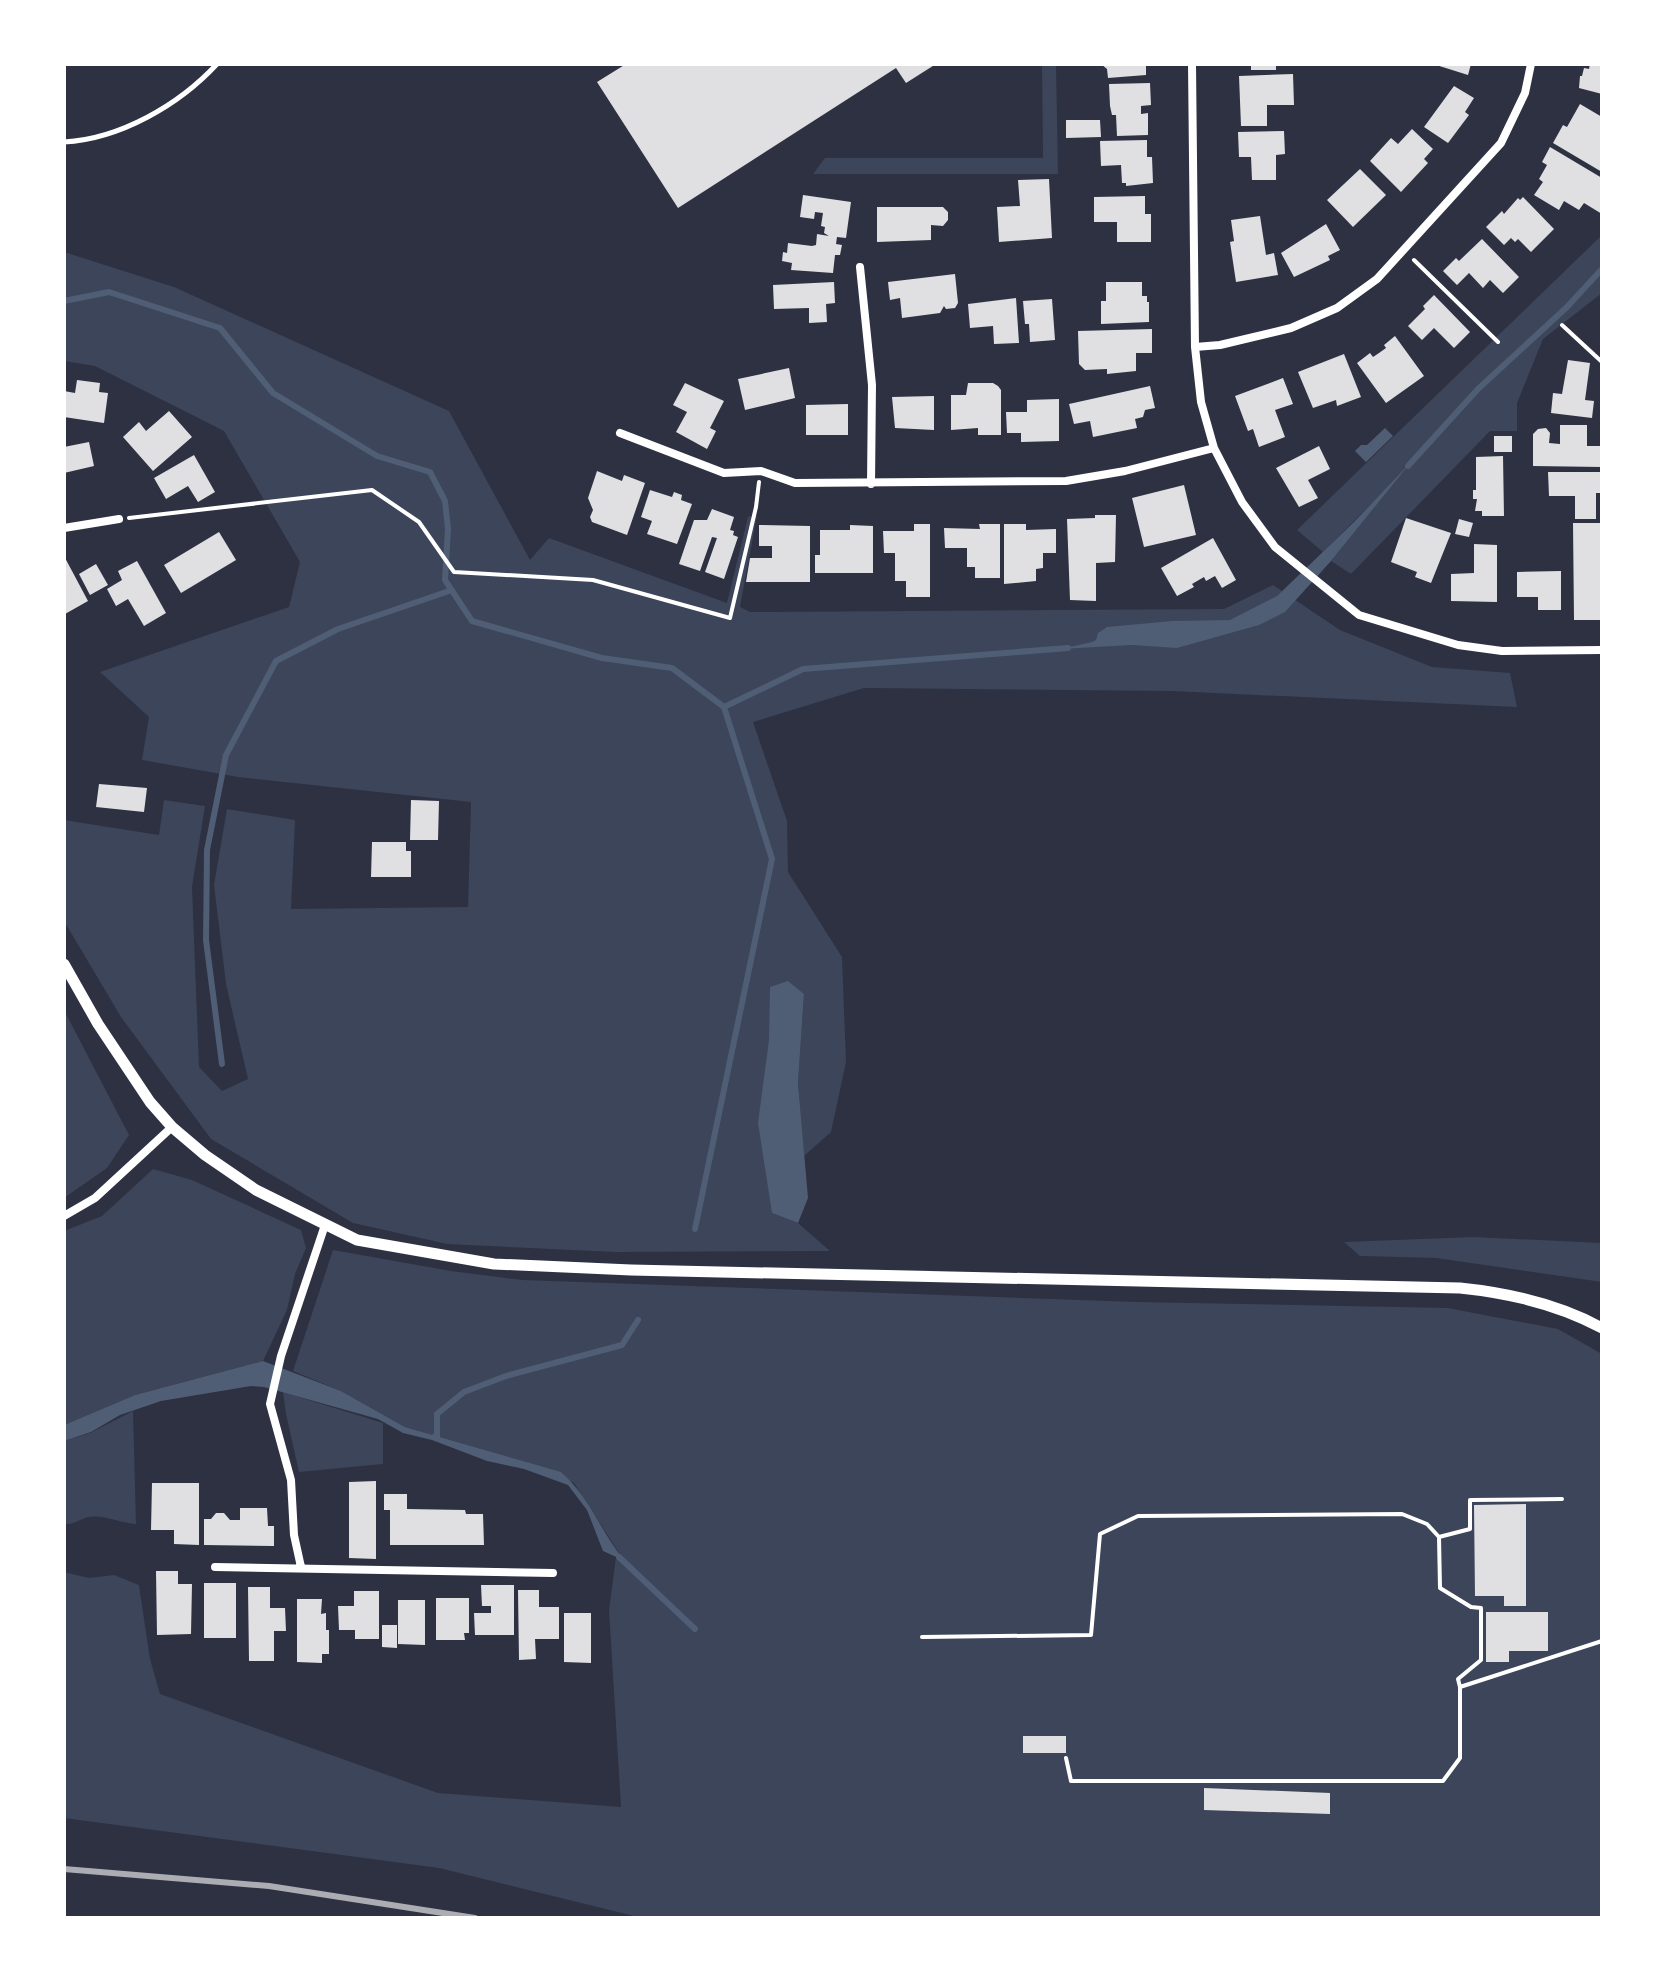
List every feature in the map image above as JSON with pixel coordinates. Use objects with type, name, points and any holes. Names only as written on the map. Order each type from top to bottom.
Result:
[{"type":"street","points":[[1192,64],[1195,347],[1201,402],[1214,448],[1242,502],[1275,547],[1359,615],[1458,645],[1502,651],[1602,650]]},
{"type":"street","points":[[1195,347],[1220,345],[1291,328],[1337,308],[1377,279],[1501,143],[1525,93],[1531,64]]},
{"type":"street","points":[[860,267],[872,385],[871,484]]},
{"type":"street","points":[[620,433],[724,473],[761,471],[795,483],[1066,481],[1125,471],[1214,448]]},
{"type":"street","points":[[64,528],[119,519]]},
{"type":"street","points":[[64,964],[132,1077],[172,1127],[229,1173],[256,1190],[357,1240],[494,1264],[631,1270],[1460,1288],[1497,1292],[1540,1303],[1582,1317],[1602,1328]]},
{"type":"street","points":[[64,1216],[95,1198],[172,1127]]},
{"type":"street","points":[[301,1567],[294,1535],[291,1480],[270,1404],[281,1356],[325,1225]]},
{"type":"street","points":[[215,1567],[553,1573]]},
{"type":"lane","points":[[64,142],[110,135],[199,84],[217,64]]},
{"type":"path","points":[[1403,250],[1498,342]]},
{"type":"path","points":[[1562,325],[1602,362]]},
{"type":"path","points":[[119,519],[372,490],[419,522],[454,572],[593,580],[730,618],[756,507],[761,471]]},
{"type":"path","points":[[1439,1537],[1470,1529],[1470,1500],[1562,1499]]},
{"type":"path","points":[[922,1637],[1091,1635],[1100,1534],[1138,1516],[1402,1514],[1427,1524],[1439,1537],[1440,1588],[1471,1607],[1481,1608],[1481,1660],[1458,1679],[1460,1758],[1443,1781],[1071,1781],[1066,1758]]},
{"type":"path","points":[[1460,1687],[1602,1641]]},
{"type":"shaded area","points":[[1042,64],[1056,64],[1058,174],[813,174],[825,158],[1043,158]]},
{"type":"shaded area","points":[[1602,235],[1602,293],[1543,339],[1517,403],[1517,431],[1490,431],[1351,574],[1331,561],[1400,475],[1323,552],[1297,530]]},
{"type":"shaded area","points":[[64,252],[174,287],[449,411],[530,560],[549,538],[727,603],[748,517],[757,515],[740,607],[750,612],[1224,609],[1273,585],[1340,630],[1432,667],[1510,673],[1517,707],[1172,691],[864,688],[753,722],[787,821],[788,872],[842,957],[846,1062],[831,1132],[804,1156],[798,1083],[804,994],[770,988],[772,1213],[798,1223],[830,1251],[615,1252],[447,1244],[353,1223],[211,1139],[121,1017],[64,921],[64,820],[159,835],[164,800],[205,806],[192,887],[199,1067],[222,1091],[248,1079],[226,984],[214,885],[227,809],[295,820],[291,909],[468,907],[471,802],[238,777],[142,760],[149,717],[100,672],[289,607],[300,562],[224,431],[95,366],[64,361]]},
{"type":"shaded area","points":[[1385,428],[1393,436],[1366,462],[1355,451],[1361,445],[1367,445]]},
{"type":"shaded area","points":[[1411,462],[1331,561],[1285,612],[1259,625],[1177,648],[1132,645],[1061,649],[1092,642],[1107,627],[1230,620],[1277,596]]},
{"type":"shaded area","points":[[788,981],[804,994],[798,1083],[808,1198],[798,1223],[772,1213],[758,1123],[769,1040],[770,987]]},
{"type":"shaded area","points":[[64,1010],[129,1135],[107,1168],[64,1198]]},
{"type":"shaded area","points":[[153,1169],[192,1180],[301,1230],[306,1248],[295,1274],[287,1310],[263,1361],[135,1395],[64,1425],[64,1231],[102,1216]]},
{"type":"shaded area","points":[[1473,1237],[1602,1243],[1602,1282],[1436,1258],[1360,1256],[1344,1242]]},
{"type":"shaded area","points":[[333,1250],[523,1280],[1138,1302],[1448,1308],[1558,1329],[1602,1354],[1602,1918],[642,1918],[439,1868],[64,1818],[64,1572],[89,1578],[114,1575],[139,1585],[150,1659],[160,1694],[438,1793],[621,1807],[609,1610],[616,1557],[623,1559],[574,1483],[522,1461],[405,1427],[341,1391],[293,1371]]},
{"type":"shaded area","points":[[263,1361],[341,1391],[405,1427],[561,1472],[588,1504],[625,1561],[603,1551],[587,1510],[568,1485],[403,1433],[378,1419],[264,1387],[251,1386],[161,1401],[120,1415],[91,1432],[64,1441],[64,1425],[135,1395]]},
{"type":"shaded area","points":[[283,1392],[383,1423],[383,1464],[299,1472]]},
{"type":"shaded area","points":[[133,1411],[136,1524],[94,1516],[64,1524],[64,1441],[90,1433]]},
{"type":"building","points":[[626,64],[936,64],[906,83],[896,68],[678,208],[597,82]]},
{"type":"building","points":[[1101,64],[1146,64],[1146,75],[1108,78],[1107,69]]},
{"type":"building","points":[[1251,64],[1276,64],[1276,70],[1251,70]]},
{"type":"building","points":[[1433,64],[1471,64],[1468,75]]},
{"type":"building","points":[[1590,64],[1602,64],[1602,94],[1579,88],[1580,76],[1584,68],[1589,69]]},
{"type":"building","points":[[1293,74],[1294,105],[1267,105],[1267,126],[1241,126],[1239,76]]},
{"type":"building","points":[[1150,83],[1151,105],[1141,106],[1141,114],[1148,113],[1148,135],[1117,136],[1109,84]]},
{"type":"building","points":[[1454,86],[1474,98],[1465,112],[1469,115],[1448,143],[1424,127]]},
{"type":"building","points":[[1580,104],[1602,117],[1602,172],[1553,143],[1563,125],[1567,127]]},
{"type":"building","points":[[1066,120],[1100,120],[1101,137],[1066,138]]},
{"type":"building","points":[[1412,129],[1433,149],[1424,159],[1428,163],[1401,192],[1370,161],[1391,138],[1398,144]]},
{"type":"building","points":[[1284,131],[1285,154],[1276,155],[1276,180],[1252,180],[1251,157],[1239,157],[1238,132]]},
{"type":"building","points":[[1147,140],[1147,157],[1152,157],[1153,183],[1126,186],[1122,183],[1121,165],[1101,166],[1100,141]]},
{"type":"building","points":[[1550,147],[1602,178],[1602,214],[1584,203],[1579,210],[1564,201],[1559,210],[1534,195],[1543,182],[1539,179],[1547,165],[1542,162]]},
{"type":"building","points":[[1360,169],[1386,195],[1353,227],[1327,200]]},
{"type":"building","points":[[1049,179],[1052,238],[999,242],[997,207],[1020,206],[1018,180]]},
{"type":"building","points":[[803,195],[851,202],[846,238],[837,237],[836,244],[842,245],[840,255],[835,255],[833,273],[791,270],[792,263],[782,261],[788,243],[812,246],[816,245],[817,234],[829,236],[824,233],[825,227],[821,226],[823,213],[815,212],[814,219],[800,217]]},
{"type":"building","points":[[1145,196],[1145,214],[1151,214],[1151,242],[1117,242],[1117,222],[1094,222],[1094,197]]},
{"type":"building","points":[[1523,197],[1554,229],[1531,252],[1518,239],[1515,242],[1511,238],[1504,245],[1486,227]]},
{"type":"building","points":[[877,207],[943,207],[948,212],[948,220],[943,226],[931,225],[931,240],[877,242]]},
{"type":"building","points":[[1260,216],[1266,255],[1274,253],[1278,275],[1236,282],[1230,242],[1234,241],[1231,220]]},
{"type":"building","points":[[1326,224],[1340,250],[1328,256],[1330,260],[1294,277],[1281,253]]},
{"type":"building","points":[[1482,239],[1519,277],[1503,293],[1490,280],[1483,288],[1469,273],[1457,285],[1443,271],[1456,258],[1459,261]]},
{"type":"building","points":[[955,274],[958,303],[955,308],[946,309],[944,306],[940,313],[902,318],[900,298],[890,300],[888,282]]},
{"type":"building","points":[[834,282],[835,303],[826,304],[827,322],[809,323],[809,308],[774,309],[773,285]]},
{"type":"building","points":[[1106,282],[1142,282],[1142,296],[1147,296],[1149,302],[1149,322],[1101,324],[1101,301],[1106,301]]},
{"type":"building","points":[[1434,295],[1470,332],[1454,348],[1434,328],[1422,340],[1408,326]]},
{"type":"building","points":[[1016,298],[1019,343],[994,344],[993,326],[970,328],[968,304]]},
{"type":"building","points":[[1052,299],[1055,340],[1030,342],[1023,301]]},
{"type":"building","points":[[1152,329],[1152,353],[1136,353],[1136,371],[1107,374],[1107,369],[1085,370],[1079,364],[1078,331]]},
{"type":"building","points":[[1395,336],[1424,376],[1386,403],[1357,363],[1370,353],[1373,357],[1379,353]]},
{"type":"building","points":[[1344,354],[1361,397],[1337,406],[1336,400],[1313,408],[1298,372]]},
{"type":"building","points":[[1568,360],[1590,363],[1585,400],[1594,401],[1592,418],[1551,413],[1553,393],[1562,394]]},
{"type":"building","points":[[789,368],[795,398],[745,410],[738,379]]},
{"type":"building","points":[[1283,378],[1293,404],[1275,410],[1285,437],[1259,447],[1253,429],[1248,431],[1235,396]]},
{"type":"building","points":[[77,380],[100,383],[99,392],[108,393],[104,423],[64,417],[64,391],[75,393]]},
{"type":"building","points":[[685,383],[724,401],[710,428],[716,431],[707,449],[676,432],[687,412],[673,405]]},
{"type":"building","points":[[968,383],[993,383],[1001,390],[1001,435],[978,435],[978,428],[951,430],[951,395],[966,395]]},
{"type":"building","points":[[1150,386],[1155,408],[1145,410],[1143,417],[1135,419],[1137,428],[1093,437],[1090,421],[1074,424],[1069,404]]},
{"type":"building","points":[[934,396],[934,430],[895,428],[892,397]]},
{"type":"building","points":[[1059,399],[1059,441],[1021,442],[1021,433],[1007,433],[1006,412],[1027,412],[1027,400]]},
{"type":"building","points":[[848,404],[848,435],[806,435],[806,405]]},
{"type":"building","points":[[169,411],[192,437],[153,471],[123,437],[139,422],[146,431]]},
{"type":"building","points":[[1560,425],[1587,425],[1587,446],[1602,446],[1602,467],[1533,466],[1533,434],[1538,429],[1546,428],[1550,433],[1549,443],[1560,444]]},
{"type":"building","points":[[1494,436],[1512,436],[1512,452],[1494,452]]},
{"type":"building","points":[[89,442],[94,466],[64,473],[64,447]]},
{"type":"building","points":[[1319,446],[1330,469],[1308,480],[1318,498],[1299,507],[1276,468]]},
{"type":"building","points":[[194,455],[215,492],[198,502],[188,486],[166,499],[154,478]]},
{"type":"building","points":[[1503,456],[1504,516],[1482,516],[1482,511],[1475,511],[1477,499],[1473,499],[1476,457]]},
{"type":"building","points":[[597,471],[622,481],[624,475],[645,483],[627,535],[592,522],[590,517],[593,510],[588,498]]},
{"type":"building","points":[[1548,472],[1602,472],[1602,493],[1596,493],[1596,519],[1575,519],[1575,496],[1549,496]]},
{"type":"building","points":[[1184,485],[1196,535],[1144,547],[1132,498]]},
{"type":"building","points":[[650,490],[672,497],[674,492],[682,495],[681,500],[692,504],[677,544],[647,534],[652,521],[641,517]]},
{"type":"building","points":[[712,509],[734,517],[730,530],[738,537],[724,579],[705,572],[717,538],[712,537],[700,571],[679,564],[694,520],[707,520]]},
{"type":"building","points":[[1095,515],[1116,515],[1115,562],[1096,563],[1096,601],[1070,600],[1067,519],[1095,518]]},
{"type":"building","points":[[1406,518],[1451,533],[1431,583],[1415,577],[1417,572],[1391,562]]},
{"type":"building","points":[[1459,519],[1473,523],[1469,537],[1455,534]]},
{"type":"building","points":[[1573,523],[1602,523],[1602,620],[1574,620]]},
{"type":"building","points":[[914,524],[930,524],[930,597],[906,597],[906,581],[895,581],[895,553],[884,553],[883,531],[914,531]]},
{"type":"building","points":[[979,524],[1000,524],[1000,578],[975,578],[975,567],[967,567],[967,548],[945,548],[944,528],[980,529]]},
{"type":"building","points":[[1004,524],[1026,524],[1026,530],[1056,529],[1056,553],[1043,553],[1043,568],[1036,569],[1036,581],[1004,584]]},
{"type":"building","points":[[759,525],[810,526],[810,582],[746,582],[750,558],[772,558],[772,546],[759,546]]},
{"type":"building","points":[[850,525],[873,526],[873,573],[815,573],[815,555],[820,555],[820,530],[850,530]]},
{"type":"building","points":[[219,532],[236,560],[181,593],[164,565]]},
{"type":"building","points":[[1213,538],[1236,580],[1222,588],[1215,576],[1206,581],[1204,577],[1192,584],[1194,587],[1177,596],[1161,568]]},
{"type":"building","points":[[1474,544],[1497,545],[1497,602],[1451,601],[1451,574],[1474,573]]},
{"type":"building","points":[[64,556],[88,601],[65,614],[64,611]]},
{"type":"building","points":[[137,561],[166,613],[144,626],[128,599],[116,606],[107,589],[122,580],[118,571]]},
{"type":"building","points":[[96,564],[108,585],[90,595],[79,574]]},
{"type":"building","points":[[1561,571],[1561,610],[1538,610],[1538,597],[1517,597],[1517,572]]},
{"type":"building","points":[[99,784],[147,788],[144,812],[96,807]]},
{"type":"building","points":[[411,800],[439,801],[438,840],[410,840]]},
{"type":"building","points":[[372,842],[406,842],[406,851],[411,851],[411,877],[371,877]]},
{"type":"building","points":[[376,1481],[376,1559],[349,1558],[349,1482]]},
{"type":"building","points":[[152,1483],[199,1483],[199,1545],[174,1544],[174,1530],[151,1530]]},
{"type":"building","points":[[384,1494],[407,1494],[407,1509],[465,1510],[466,1514],[483,1514],[484,1545],[390,1545],[390,1510],[384,1510]]},
{"type":"building","points":[[1526,1504],[1526,1606],[1504,1606],[1504,1596],[1475,1596],[1474,1505]]},
{"type":"building","points":[[240,1508],[267,1508],[268,1526],[274,1526],[274,1546],[204,1545],[204,1519],[224,1513],[230,1520],[240,1520]]},
{"type":"building","points":[[156,1571],[178,1571],[178,1584],[192,1584],[191,1634],[157,1635]]},
{"type":"building","points":[[204,1583],[236,1583],[236,1638],[204,1638]]},
{"type":"building","points":[[481,1585],[514,1585],[514,1635],[475,1635],[474,1613],[491,1613],[491,1606],[482,1606]]},
{"type":"building","points":[[248,1587],[270,1587],[270,1608],[285,1608],[286,1631],[274,1631],[274,1661],[249,1661]]},
{"type":"building","points":[[518,1590],[539,1590],[539,1607],[559,1607],[559,1639],[535,1639],[536,1659],[519,1660]]},
{"type":"building","points":[[354,1591],[379,1591],[379,1639],[355,1639],[355,1630],[339,1630],[338,1606],[354,1606]]},
{"type":"building","points":[[436,1598],[469,1598],[469,1633],[464,1633],[465,1640],[436,1640]]},
{"type":"building","points":[[297,1599],[322,1599],[321,1614],[326,1613],[326,1630],[329,1630],[329,1654],[322,1654],[322,1663],[297,1662]]},
{"type":"building","points":[[398,1600],[425,1600],[425,1645],[398,1644]]},
{"type":"building","points":[[1486,1612],[1548,1612],[1548,1651],[1509,1651],[1509,1662],[1486,1662]]},
{"type":"building","points":[[564,1613],[591,1613],[591,1663],[564,1662]]},
{"type":"building","points":[[382,1625],[397,1625],[397,1648],[382,1647]]},
{"type":"building","points":[[1023,1736],[1066,1736],[1066,1753],[1023,1753]]},
{"type":"building","points":[[1204,1788],[1330,1793],[1330,1814],[1204,1810]]},
{"type":"waterway","points":[[1408,466],[1478,389],[1567,307],[1602,269]]},
{"type":"waterway","points":[[64,301],[109,292],[220,328],[273,393],[377,456],[430,472],[445,501],[448,529],[445,580],[472,621],[602,658],[672,668],[724,707]]},
{"type":"waterway","points":[[222,1064],[206,940],[207,850],[226,755],[276,661],[338,629],[452,590]]},
{"type":"waterway","points":[[695,1229],[772,859],[724,707],[803,669],[1068,648]]},
{"type":"waterway","points":[[434,1437],[437,1437],[437,1414],[464,1392],[506,1376],[622,1345],[638,1320]]},
{"type":"waterway","points":[[619,1557],[695,1629]]},
{"type":"railway","points":[[64,1869],[269,1886],[475,1918]]}]
